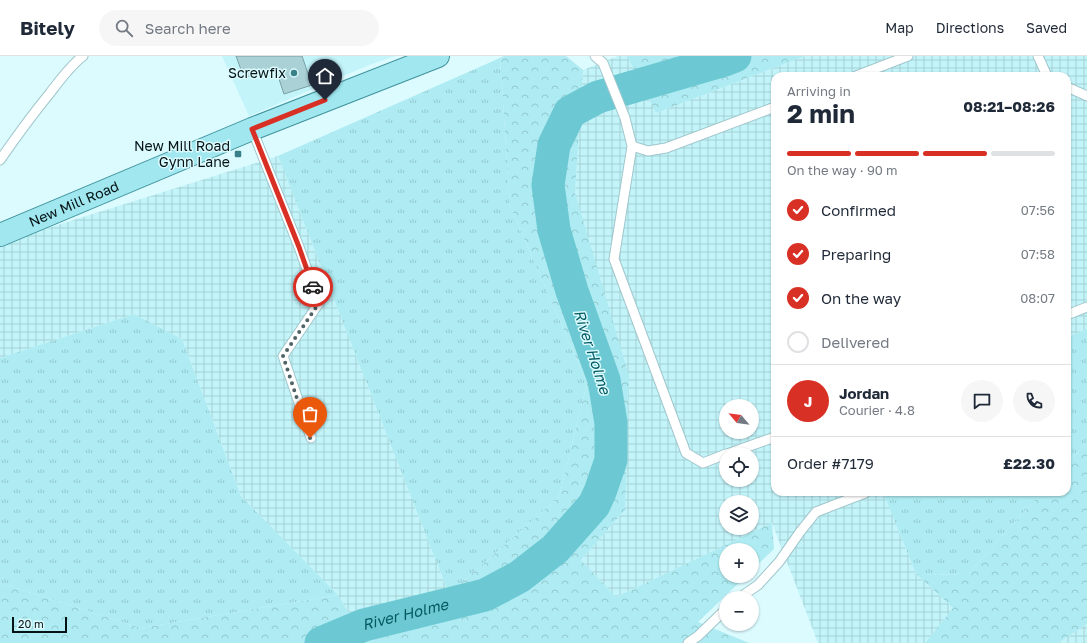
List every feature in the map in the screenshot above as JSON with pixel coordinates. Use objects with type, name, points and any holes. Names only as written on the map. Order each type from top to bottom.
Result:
[{"type":"main road","name":"New Mill Road","points":[[0,235],[412,61],[438,56]]},
{"type":"lane","points":[[0,160],[49,93],[74,63],[83,56]]},
{"type":"lane","points":[[595,56],[604,60],[625,118],[632,146],[614,259],[686,453],[703,462],[719,456]]},
{"type":"lane","points":[[866,72],[908,56]]},
{"type":"lane","points":[[1038,56],[1045,72]]},
{"type":"lane","points":[[1071,89],[1087,96]]},
{"type":"lane","points":[[632,146],[648,151],[666,148],[771,109]]},
{"type":"lane","points":[[252,129],[299,247],[319,303],[283,356],[310,438]]},
{"type":"lane","points":[[1071,313],[1087,306]]},
{"type":"lane","points":[[746,447],[771,438]]},
{"type":"lane","points":[[749,591],[758,585],[779,562],[816,512],[858,496]]},
{"type":"lane","points":[[688,643],[698,636],[719,616]]},
{"type":"shaded area","points":[[222,56],[395,56],[369,65],[249,116]]},
{"type":"shaded area","points":[[618,56],[627,56],[656,113],[805,56],[1087,56],[1087,329],[1071,335],[1071,72],[771,72],[771,496],[885,496],[916,574],[953,608],[925,643],[818,643],[772,523],[759,529],[759,495],[719,495],[719,535],[747,535],[730,543],[719,543],[719,548],[616,597],[581,560],[625,510],[575,193],[583,70]]},
{"type":"shaded area","points":[[278,156],[449,594],[350,615],[338,595],[241,496],[182,339],[134,314],[0,358],[0,243]]},
{"type":"shaded area","points":[[1087,624],[1087,643],[1058,643]]},
{"type":"green space","points":[[504,56],[566,56],[583,70],[575,193],[629,376],[625,510],[581,560],[616,597],[719,548],[719,583],[739,583],[730,591],[719,591],[719,602],[698,622],[749,643],[0,643],[0,583],[141,628],[338,595],[350,615],[449,594],[559,497],[587,383],[510,206],[500,58]]},
{"type":"green space","points":[[627,56],[805,56],[656,113]]},
{"type":"green space","points":[[500,58],[510,206],[587,383],[559,497],[449,594],[278,156]]},
{"type":"green space","points":[[134,314],[182,339],[241,496],[338,595],[141,628],[0,583],[0,358]]},
{"type":"green space","points":[[1087,329],[1087,442],[1071,460],[1071,335]]},
{"type":"green space","points":[[1087,442],[1087,624],[1058,643],[925,643],[953,608],[916,574],[967,575],[1038,496],[1071,496],[1071,460]]},
{"type":"green space","points":[[885,496],[1038,496],[967,575],[916,574]]},
{"type":"green space","points":[[772,523],[774,549],[759,563],[759,543],[730,543],[747,535],[759,535],[759,529]]},
{"type":"building","points":[[236,56],[302,56],[312,85],[284,94],[275,67],[244,78]]},
{"type":"waterway","name":"River Holme","points":[[321,643],[364,625],[485,595],[519,577],[555,549],[594,505],[611,460],[611,423],[604,380],[572,291],[554,230],[548,185],[554,145],[570,112],[598,97],[735,56]]},
{"type":"way so far","points":[[310,438],[283,356],[319,303],[313,287]]},
{"type":"place","name":"Screwfix","points":[[294,73]]},
{"type":"place","name":"New Mill Road Gynn Lane","points":[[238,154]]},
{"type":"route","points":[[313,287],[299,247],[252,129],[325,100]]}]
